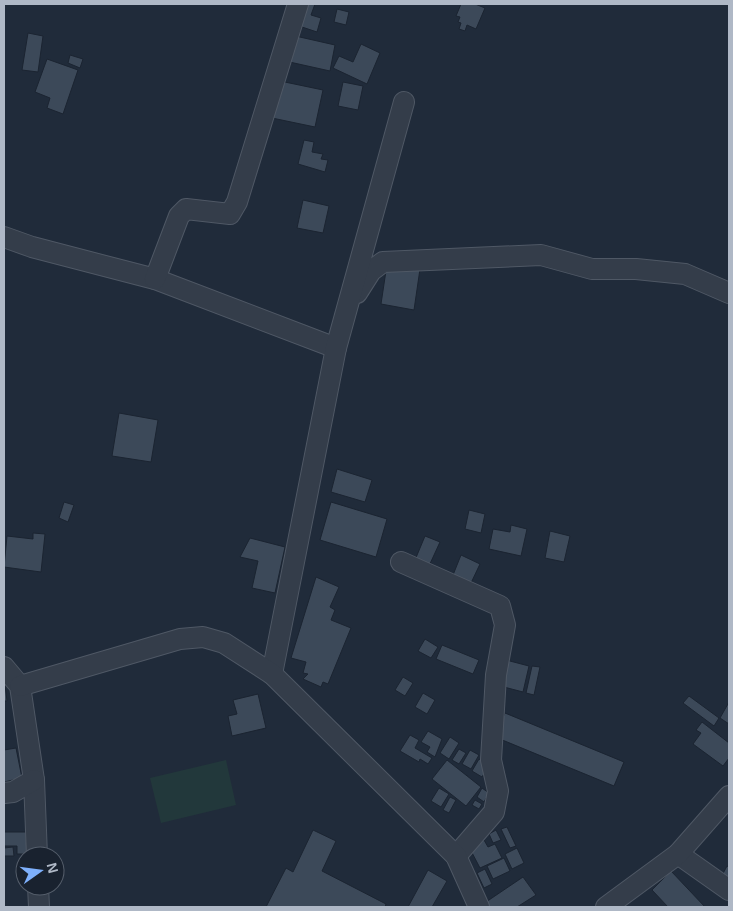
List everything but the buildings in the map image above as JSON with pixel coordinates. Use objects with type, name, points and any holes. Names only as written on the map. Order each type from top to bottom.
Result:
[{"type":"street","points":[[155,279],[179,216],[186,209],[193,208],[230,214],[237,202],[298,4]]},
{"type":"street","points":[[272,674],[336,348],[404,102]]},
{"type":"street","points":[[4,237],[32,247],[155,279],[336,348]]},
{"type":"street","points":[[346,309],[371,271],[383,262],[541,255],[592,269],[636,269],[686,274],[729,293]]},
{"type":"street","points":[[401,562],[500,606],[504,616],[496,675],[491,760],[498,790],[494,812],[456,856]]},
{"type":"street","points":[[20,686],[180,639],[203,637],[224,644],[272,674],[456,856],[479,907]]},
{"type":"street","points":[[4,667],[20,686],[34,780],[37,846]]},
{"type":"street","points":[[4,793],[13,792],[34,780]]},
{"type":"street","points":[[606,907],[678,854],[729,796]]},
{"type":"street","points":[[678,854],[729,890]]},
{"type":"green space","points":[[226,760],[236,805],[161,823],[150,778]]}]
